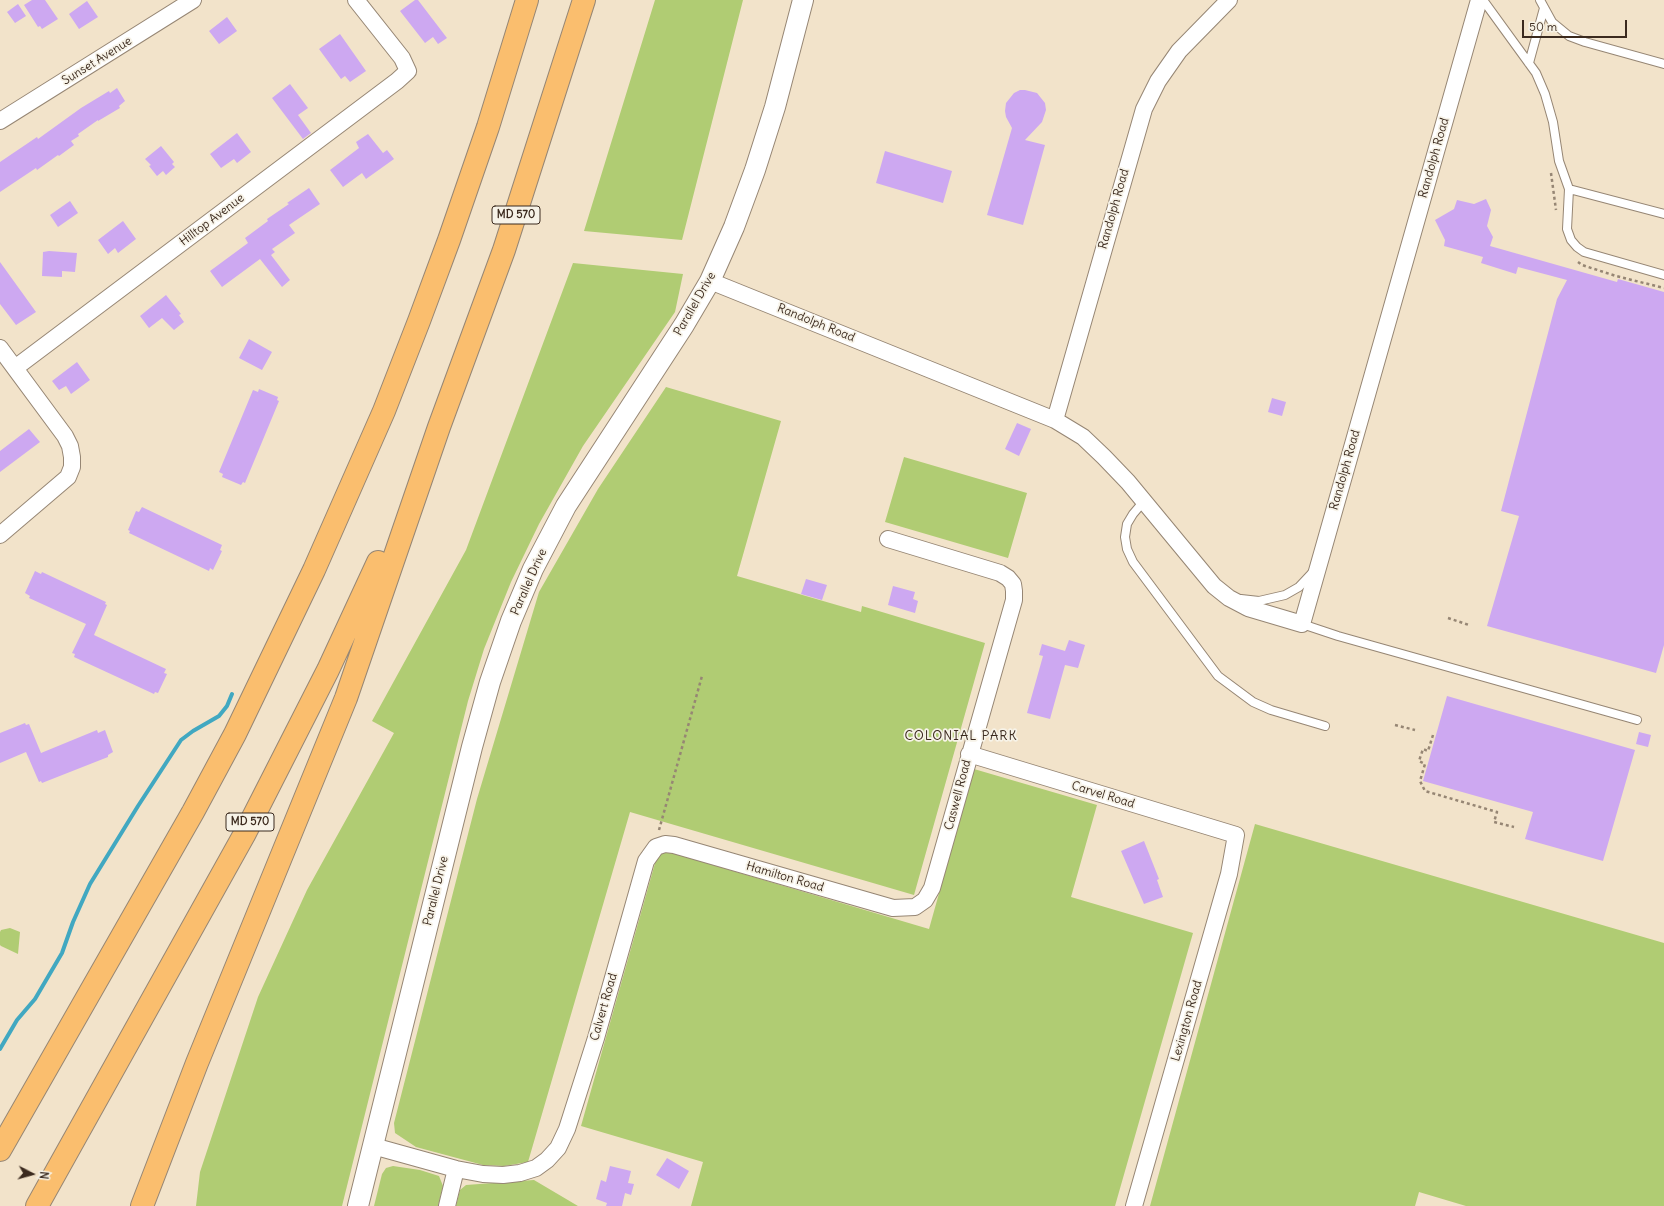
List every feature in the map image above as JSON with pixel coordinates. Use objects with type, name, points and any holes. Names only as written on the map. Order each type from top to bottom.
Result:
[{"type":"highway","points":[[0,1150],[197,805],[242,720],[314,570],[384,411],[419,321],[485,134],[527,0]]},
{"type":"highway","name":"MD 570","points":[[37,1206],[244,835],[328,670],[366,590],[439,427],[504,250],[584,0]]},
{"type":"highway","points":[[142,1206],[197,1063],[346,698],[439,427]]},
{"type":"highway","points":[[134,1206],[197,1063]]},
{"type":"street","name":"Sunset Avenue","points":[[0,120],[193,0]]},
{"type":"street","name":"Hilltop Avenue","points":[[15,368],[391,86],[408,71],[402,58],[356,0]]},
{"type":"street","name":"Parallel Drive","points":[[358,1206],[472,747],[490,682],[511,621],[533,569],[566,506],[684,325],[710,281],[734,227],[755,170],[775,107],[803,0]]},
{"type":"street","name":"Randolph Road","points":[[1055,420],[1134,139],[1144,109],[1158,80],[1179,51],[1229,0]]},
{"type":"street","name":"Randolph Road","points":[[710,281],[1055,420],[1083,437],[1104,457],[1144,501],[1214,586],[1229,598],[1248,608],[1302,624],[1479,0]]},
{"type":"street","points":[[0,348],[65,436],[70,446],[72,457],[72,467],[68,477],[0,535]]},
{"type":"street","name":"Caswell Road","points":[[888,539],[1000,573],[1008,578],[1013,584],[1014,600],[932,888],[925,900],[915,907]]},
{"type":"street","name":"Carvel Road","points":[[969,754],[1236,835]]},
{"type":"street","name":"Lexington Road","points":[[1134,1206],[1229,874],[1236,835]]},
{"type":"street","name":"Hamilton Road","points":[[656,846],[665,844],[674,845],[894,908],[915,907]]},
{"type":"street","name":"Calvert Road","points":[[373,1146],[456,1169],[484,1174],[503,1175],[520,1173],[536,1168],[547,1160],[558,1148],[567,1129],[596,1038],[646,861],[656,846]]},
{"type":"street","points":[[447,1206],[456,1169]]},
{"type":"lane","points":[[1483,0],[1529,63],[1545,94],[1553,122],[1559,161],[1569,189],[1567,229],[1571,240],[1584,252],[1664,275]]},
{"type":"lane","points":[[1540,0],[1552,22],[1568,36],[1664,64]]},
{"type":"lane","points":[[1529,63],[1544,8]]},
{"type":"lane","points":[[1569,189],[1664,214]]},
{"type":"lane","points":[[1144,501],[1127,524],[1125,537],[1127,549],[1133,562],[1218,676],[1253,702],[1271,710],[1325,726]]},
{"type":"lane","points":[[1229,598],[1259,601],[1285,595],[1299,588],[1317,567]]},
{"type":"lane","points":[[1302,624],[1338,636],[1637,720]]},
{"type":"path","points":[[1616,276],[1644,285],[1664,288]]},
{"type":"path","points":[[1448,618],[1469,625]]},
{"type":"path","points":[[656,846],[702,676]]},
{"type":"path","points":[[1394,725],[1416,730]]},
{"type":"path","points":[[1433,735],[1428,751],[1423,750],[1419,762],[1425,764],[1420,781],[1425,791],[1497,812],[1494,822],[1514,827]]},
{"type":"green space","points":[[655,0],[743,0],[682,240],[584,231]]},
{"type":"green space","points":[[573,263],[683,274],[675,312],[583,446],[539,524],[511,582],[484,649],[468,701],[342,1206],[196,1206],[200,1172],[258,997],[307,890],[394,733],[372,721],[466,550]]},
{"type":"green space","points":[[666,387],[781,421],[737,576],[861,612],[862,606],[985,643],[914,895],[630,812],[528,1162],[504,1166],[483,1165],[416,1147],[395,1133],[394,1123],[477,799],[539,592],[598,489]]},
{"type":"green space","points":[[904,457],[1027,493],[1008,558],[885,522]]},
{"type":"green space","points":[[974,769],[1097,805],[1071,897],[1193,933],[1115,1206],[691,1206],[703,1162],[581,1126],[659,849],[929,929]]},
{"type":"green space","points":[[1255,824],[1664,943],[1664,1206],[1466,1206],[1419,1192],[1415,1206],[1150,1206]]},
{"type":"green space","points":[[10,928],[20,932],[18,954],[0,945],[1,930]]},
{"type":"green space","points":[[393,1166],[420,1170],[439,1176],[443,1186],[438,1206],[374,1206],[382,1174],[386,1168]]},
{"type":"green space","points":[[534,1180],[578,1206],[456,1206],[460,1190],[466,1185]]},
{"type":"building","points":[[32,0],[45,0],[58,19],[42,29],[40,26],[38,27],[24,5]]},
{"type":"building","points":[[415,0],[418,0],[447,38],[438,44],[433,37],[425,43],[400,11]]},
{"type":"building","points":[[87,1],[98,17],[79,29],[69,14]]},
{"type":"building","points":[[18,4],[26,16],[15,23],[7,12]]},
{"type":"building","points":[[227,17],[237,31],[219,44],[209,31]]},
{"type":"building","points":[[340,34],[366,71],[350,82],[345,76],[341,79],[319,49]]},
{"type":"building","points":[[290,84],[308,108],[298,115],[311,133],[303,139],[272,98]]},
{"type":"building","points":[[117,88],[125,101],[119,106],[120,108],[98,120],[78,134],[79,136],[71,141],[74,145],[59,156],[58,155],[37,170],[36,168],[0,192],[0,162],[37,137],[38,139],[81,108],[109,91],[110,93]]},
{"type":"building","points":[[1020,90],[1037,93],[1045,103],[1046,110],[1042,122],[1025,140],[1045,145],[1023,225],[987,215],[1012,128],[1006,117],[1006,103],[1014,93]]},
{"type":"building","points":[[237,133],[251,152],[237,163],[234,159],[221,168],[210,154]]},
{"type":"building","points":[[368,134],[383,153],[387,150],[394,159],[366,179],[362,173],[343,187],[330,170],[359,148],[356,142]]},
{"type":"building","points":[[161,146],[174,162],[172,164],[175,167],[166,175],[163,171],[157,176],[149,166],[151,165],[145,159]]},
{"type":"building","points":[[885,151],[952,171],[943,203],[876,183]]},
{"type":"building","points":[[309,188],[320,204],[289,225],[295,233],[272,249],[275,252],[271,255],[290,280],[282,287],[260,259],[222,287],[210,271],[248,243],[245,238],[268,221],[267,219]]},
{"type":"building","points":[[1486,199],[1491,210],[1487,226],[1493,237],[1490,246],[1617,282],[1618,279],[1664,292],[1664,645],[1656,673],[1487,626],[1519,516],[1501,511],[1557,299],[1567,280],[1518,267],[1516,274],[1481,263],[1483,257],[1444,246],[1445,240],[1435,220],[1454,209],[1457,200],[1474,204]]},
{"type":"building","points":[[70,201],[78,213],[58,227],[50,215]]},
{"type":"building","points":[[123,221],[136,239],[118,253],[115,248],[108,254],[98,240]]},
{"type":"building","points":[[43,252],[77,253],[75,272],[62,271],[62,277],[42,276]]},
{"type":"building","points":[[0,262],[36,312],[16,325],[0,304]]},
{"type":"building","points":[[166,295],[181,314],[179,315],[184,322],[174,330],[162,318],[149,328],[140,316]]},
{"type":"building","points":[[249,339],[272,352],[262,370],[239,358]]},
{"type":"building","points":[[77,362],[90,380],[71,394],[66,386],[59,390],[52,381]]},
{"type":"building","points":[[259,389],[278,397],[277,400],[279,401],[245,483],[243,482],[241,485],[222,477],[223,474],[219,472],[253,390],[258,392]]},
{"type":"building","points":[[1272,398],[1286,402],[1282,416],[1268,412]]},
{"type":"building","points":[[1017,423],[1031,429],[1019,456],[1005,449]]},
{"type":"building","points":[[29,429],[40,442],[0,472],[0,451]]},
{"type":"building","points":[[142,507],[222,545],[220,550],[222,551],[213,570],[210,568],[209,571],[129,533],[130,531],[128,530],[136,511],[139,512]]},
{"type":"building","points":[[35,571],[41,574],[42,572],[106,602],[105,604],[107,605],[94,635],[166,669],[164,673],[167,674],[158,693],[155,692],[154,694],[74,657],[75,654],[72,653],[86,624],[29,598],[30,596],[25,593]]},
{"type":"building","points":[[806,579],[827,585],[822,600],[801,594]]},
{"type":"building","points":[[893,586],[915,592],[913,599],[918,601],[915,613],[888,605]]},
{"type":"building","points":[[1069,640],[1085,645],[1078,668],[1065,665],[1050,719],[1027,713],[1043,656],[1039,655],[1042,644],[1065,651]]},
{"type":"building","points":[[1447,696],[1635,750],[1603,861],[1525,839],[1533,812],[1423,781]]},
{"type":"building","points":[[25,723],[26,725],[29,724],[41,753],[97,730],[98,733],[105,730],[113,752],[108,755],[108,757],[42,783],[41,781],[39,782],[26,752],[0,763],[0,733]]},
{"type":"building","points":[[1639,732],[1651,735],[1648,747],[1636,744]]},
{"type":"building","points":[[1144,841],[1159,879],[1157,880],[1163,897],[1144,904],[1121,851]]},
{"type":"building","points":[[667,1158],[689,1171],[679,1189],[656,1175]]},
{"type":"building","points":[[610,1166],[631,1171],[628,1183],[634,1184],[631,1195],[625,1193],[622,1206],[606,1206],[607,1203],[596,1199],[601,1180],[606,1182]]},
{"type":"waterway","points":[[0,1049],[17,1020],[35,999],[62,953],[73,922],[90,884],[181,740],[193,731],[219,716],[227,706],[232,694]]},
{"type":"district","name":"COLONIAL PARK","points":[[961,736]]}]
